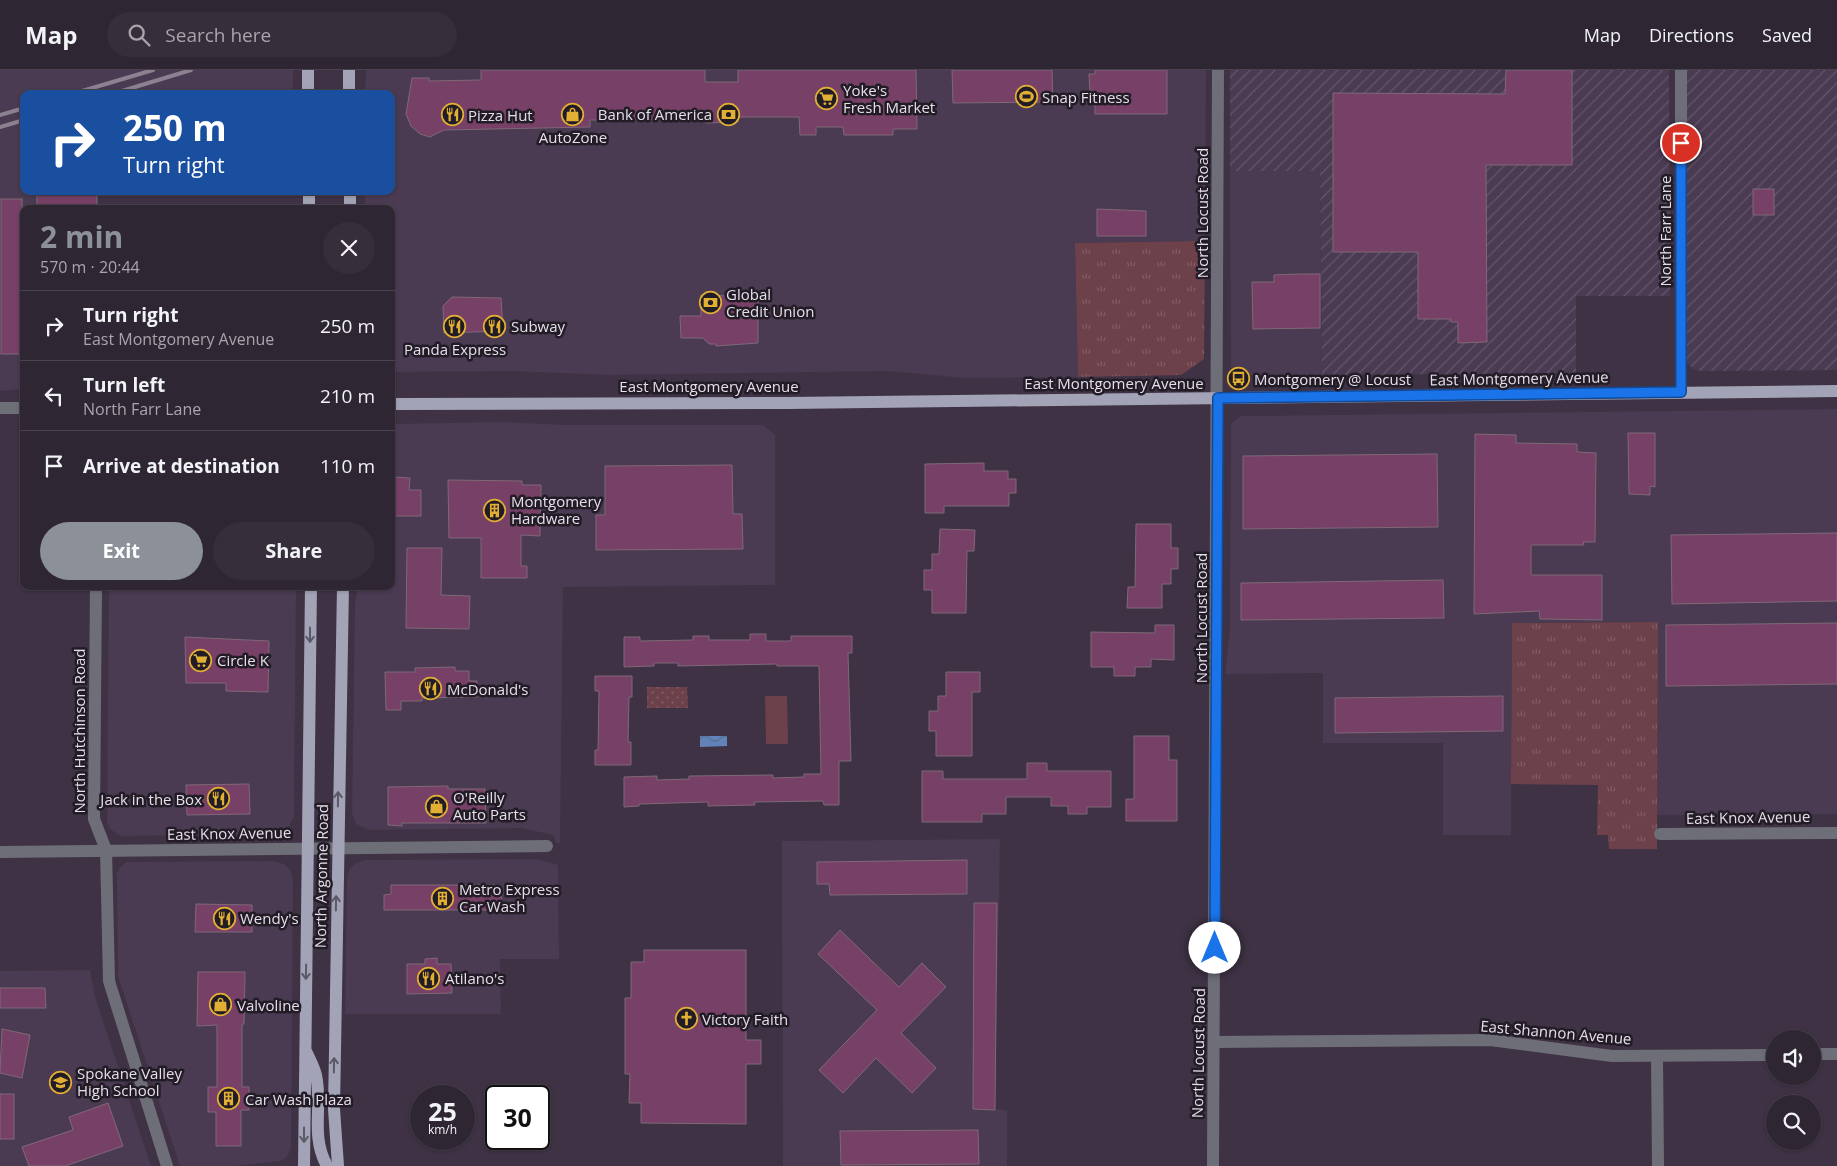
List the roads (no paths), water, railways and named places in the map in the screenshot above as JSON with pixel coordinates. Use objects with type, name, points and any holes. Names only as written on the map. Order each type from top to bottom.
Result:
[{"type":"main road","points":[[308,70],[308,90]]},
{"type":"main road","points":[[349,70],[349,90]]},
{"type":"main road","name":"East Montgomery Avenue","points":[[395,404],[788,403],[1837,391]]},
{"type":"main road","name":"North Argonne Road","points":[[304,1166],[311,590]]},
{"type":"main road","name":"North Argonne Road","points":[[338,1166],[334,1109],[343,590]]},
{"type":"main road","points":[[305,1046],[316,1075],[317,1138],[320,1154],[327,1166]]},
{"type":"street","name":"North Locust Road","points":[[1213,1166],[1218,70]]},
{"type":"street","name":"North Farr Lane","points":[[1681,70],[1681,392]]},
{"type":"street","points":[[0,408],[20,408]]},
{"type":"street","name":"North Hutchinson Road","points":[[96,590],[94,819],[106,850],[109,981],[167,1166]]},
{"type":"street","name":"East Knox Avenue","points":[[1660,834],[1837,833]]},
{"type":"street","name":"East Knox Avenue","points":[[0,852],[548,846]]},
{"type":"street","name":"East Shannon Avenue","points":[[1215,1042],[1490,1040],[1594,1054],[1657,1056],[1766,1055]]},
{"type":"street","points":[[1821,1054],[1837,1054]]},
{"type":"street","points":[[1657,1056],[1658,1166]]},
{"type":"water","points":[[700,736],[727,736],[727,746],[700,747]]},
{"type":"railway","points":[[86,90],[153,70]]},
{"type":"railway","points":[[125,90],[191,70]]},
{"type":"railway","points":[[0,115],[20,109]]},
{"type":"railway","points":[[0,127],[20,121]]},
{"type":"place","name":"Snap Fitness","points":[[1026,97]]},
{"type":"place","name":"Yoke's Fresh Market","points":[[827,99]]},
{"type":"place","name":"AutoZone","points":[[573,114]]},
{"type":"place","name":"Bank of America","points":[[728,114]]},
{"type":"place","name":"Pizza Hut","points":[[452,115]]},
{"type":"place","name":"Global Credit Union","points":[[710,303]]},
{"type":"place","name":"Panda Express","points":[[455,326]]},
{"type":"place","name":"Subway","points":[[495,326]]},
{"type":"place","name":"Montgomery @ Locust","points":[[1238,379]]},
{"type":"place","name":"Montgomery Hardware","points":[[495,510]]},
{"type":"place","name":"Circle K","points":[[201,660]]},
{"type":"place","name":"McDonald's","points":[[431,689]]},
{"type":"place","name":"Jack in the Box","points":[[218,799]]},
{"type":"place","name":"O'Reilly Auto Parts","points":[[437,806]]},
{"type":"place","name":"Metro Express Car Wash","points":[[443,898]]},
{"type":"place","name":"Wendy's","points":[[224,918]]},
{"type":"place","name":"Atilano's","points":[[429,978]]},
{"type":"place","name":"Valvoline","points":[[221,1005]]},
{"type":"place","name":"Victory Faith","points":[[686,1019]]},
{"type":"place","name":"Spokane Valley High School","points":[[61,1082]]},
{"type":"place","name":"Car Wash Plaza","points":[[229,1099]]}]
